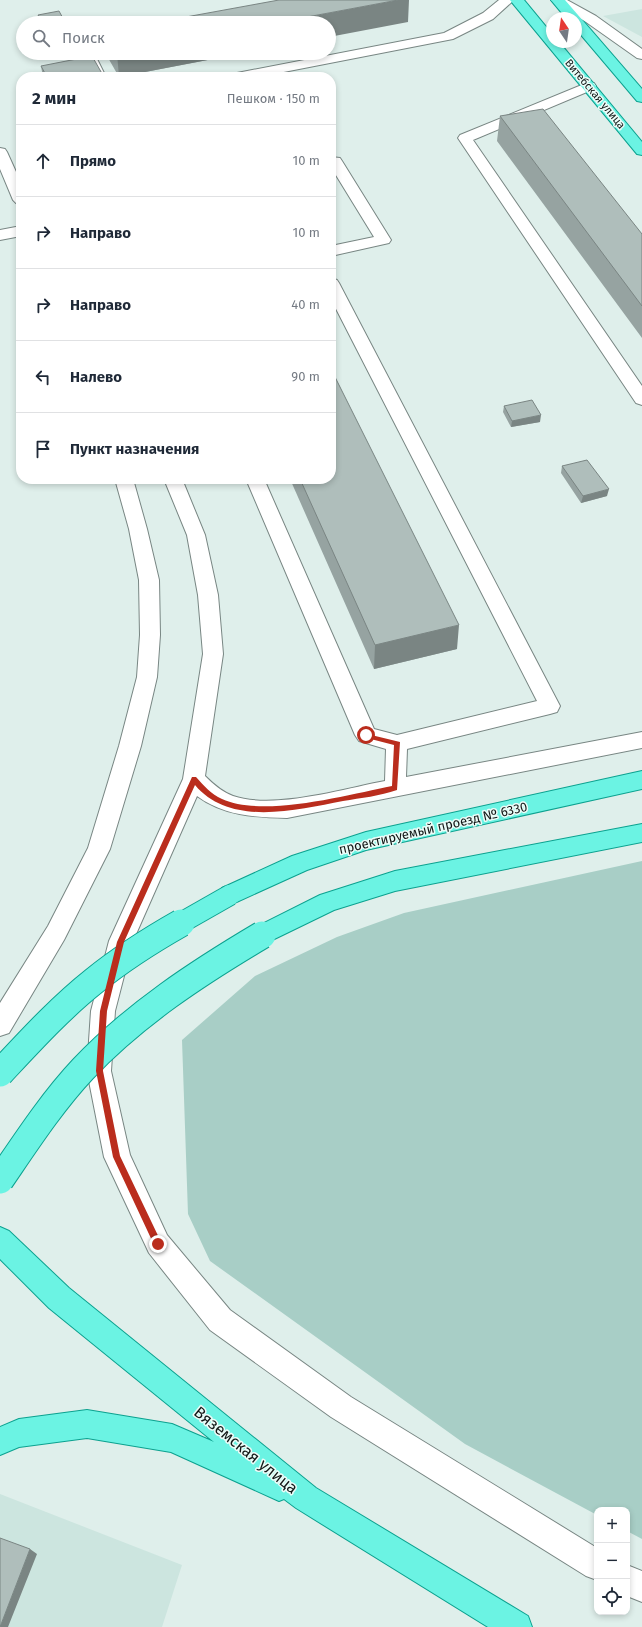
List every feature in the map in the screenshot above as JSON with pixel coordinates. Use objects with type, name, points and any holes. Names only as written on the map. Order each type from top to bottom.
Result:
[{"type":"main road","name":"Витебская улица","points":[[517,0],[642,151]]},
{"type":"main road","points":[[558,0],[568,12]]},
{"type":"main road","points":[[582,28],[642,98]]},
{"type":"main road","name":"проектируемый проезд № 6330","points":[[0,1073],[50,1019],[108,970],[170,929],[230,895],[300,862],[366,842],[642,780]]},
{"type":"main road","points":[[0,1180],[40,1121],[83,1069],[122,1032],[162,999],[222,958],[262,935],[328,902],[395,881],[642,833]]},
{"type":"main road","name":"Вяземская улица","points":[[0,1240],[59,1298],[306,1498],[517,1627]]},
{"type":"main road","points":[[0,1441],[19,1433],[87,1424],[172,1438],[306,1498]]},
{"type":"street","points":[[336,58],[448,36],[488,16],[507,0]]},
{"type":"street","points":[[558,0],[591,19],[642,55]]},
{"type":"street","points":[[90,60],[96,72]]},
{"type":"street","points":[[263,72],[324,60]]},
{"type":"street","points":[[589,86],[464,138],[642,400]]},
{"type":"street","points":[[0,152],[16,189]]},
{"type":"street","points":[[336,163],[383,240],[336,250]]},
{"type":"street","points":[[0,235],[16,233]]},
{"type":"street","points":[[258,484],[366,735],[397,743],[550,706],[336,293]]},
{"type":"street","points":[[0,1025],[56,933],[99,849],[130,746],[147,677],[150,635],[149,580],[138,529],[125,484]]},
{"type":"street","points":[[175,484],[196,535],[208,595],[213,654],[194,779],[120,942],[103,1011],[99,1071],[117,1157],[158,1244],[220,1320],[341,1407],[594,1563]]},
{"type":"street","points":[[194,779],[204,790],[220,801],[242,808],[287,809],[642,740]]},
{"type":"street","points":[[395,788],[397,743]]},
{"type":"street","points":[[630,1581],[642,1587]]},
{"type":"shaded area","points":[[642,9],[642,37],[603,16]]},
{"type":"shaded area","points":[[642,861],[642,1539],[630,1533],[630,1507],[594,1507],[594,1513],[465,1444],[210,1261],[188,1214],[182,1040],[255,976],[337,937],[404,913]]},
{"type":"shaded area","points":[[0,1494],[182,1565],[162,1627],[0,1627]]},
{"type":"building","points":[[279,0],[398,0],[312,16],[191,16]]},
{"type":"building","points":[[59,11],[62,16],[38,16]]},
{"type":"building","points":[[72,60],[94,60],[101,72],[44,72],[41,66]]},
{"type":"building","points":[[543,109],[642,234],[642,306],[500,116]]},
{"type":"building","points":[[336,379],[459,625],[375,645],[302,484],[336,484]]},
{"type":"building","points":[[532,400],[541,415],[512,421],[504,406]]},
{"type":"building","points":[[587,460],[609,489],[583,496],[562,466]]},
{"type":"building","points":[[0,1538],[30,1549],[0,1627]]},
{"type":"route","points":[[158,1244],[117,1157],[99,1071],[103,1011],[120,942],[194,779],[204,790],[220,801],[242,808],[287,809],[395,788],[397,743],[366,735]]}]
